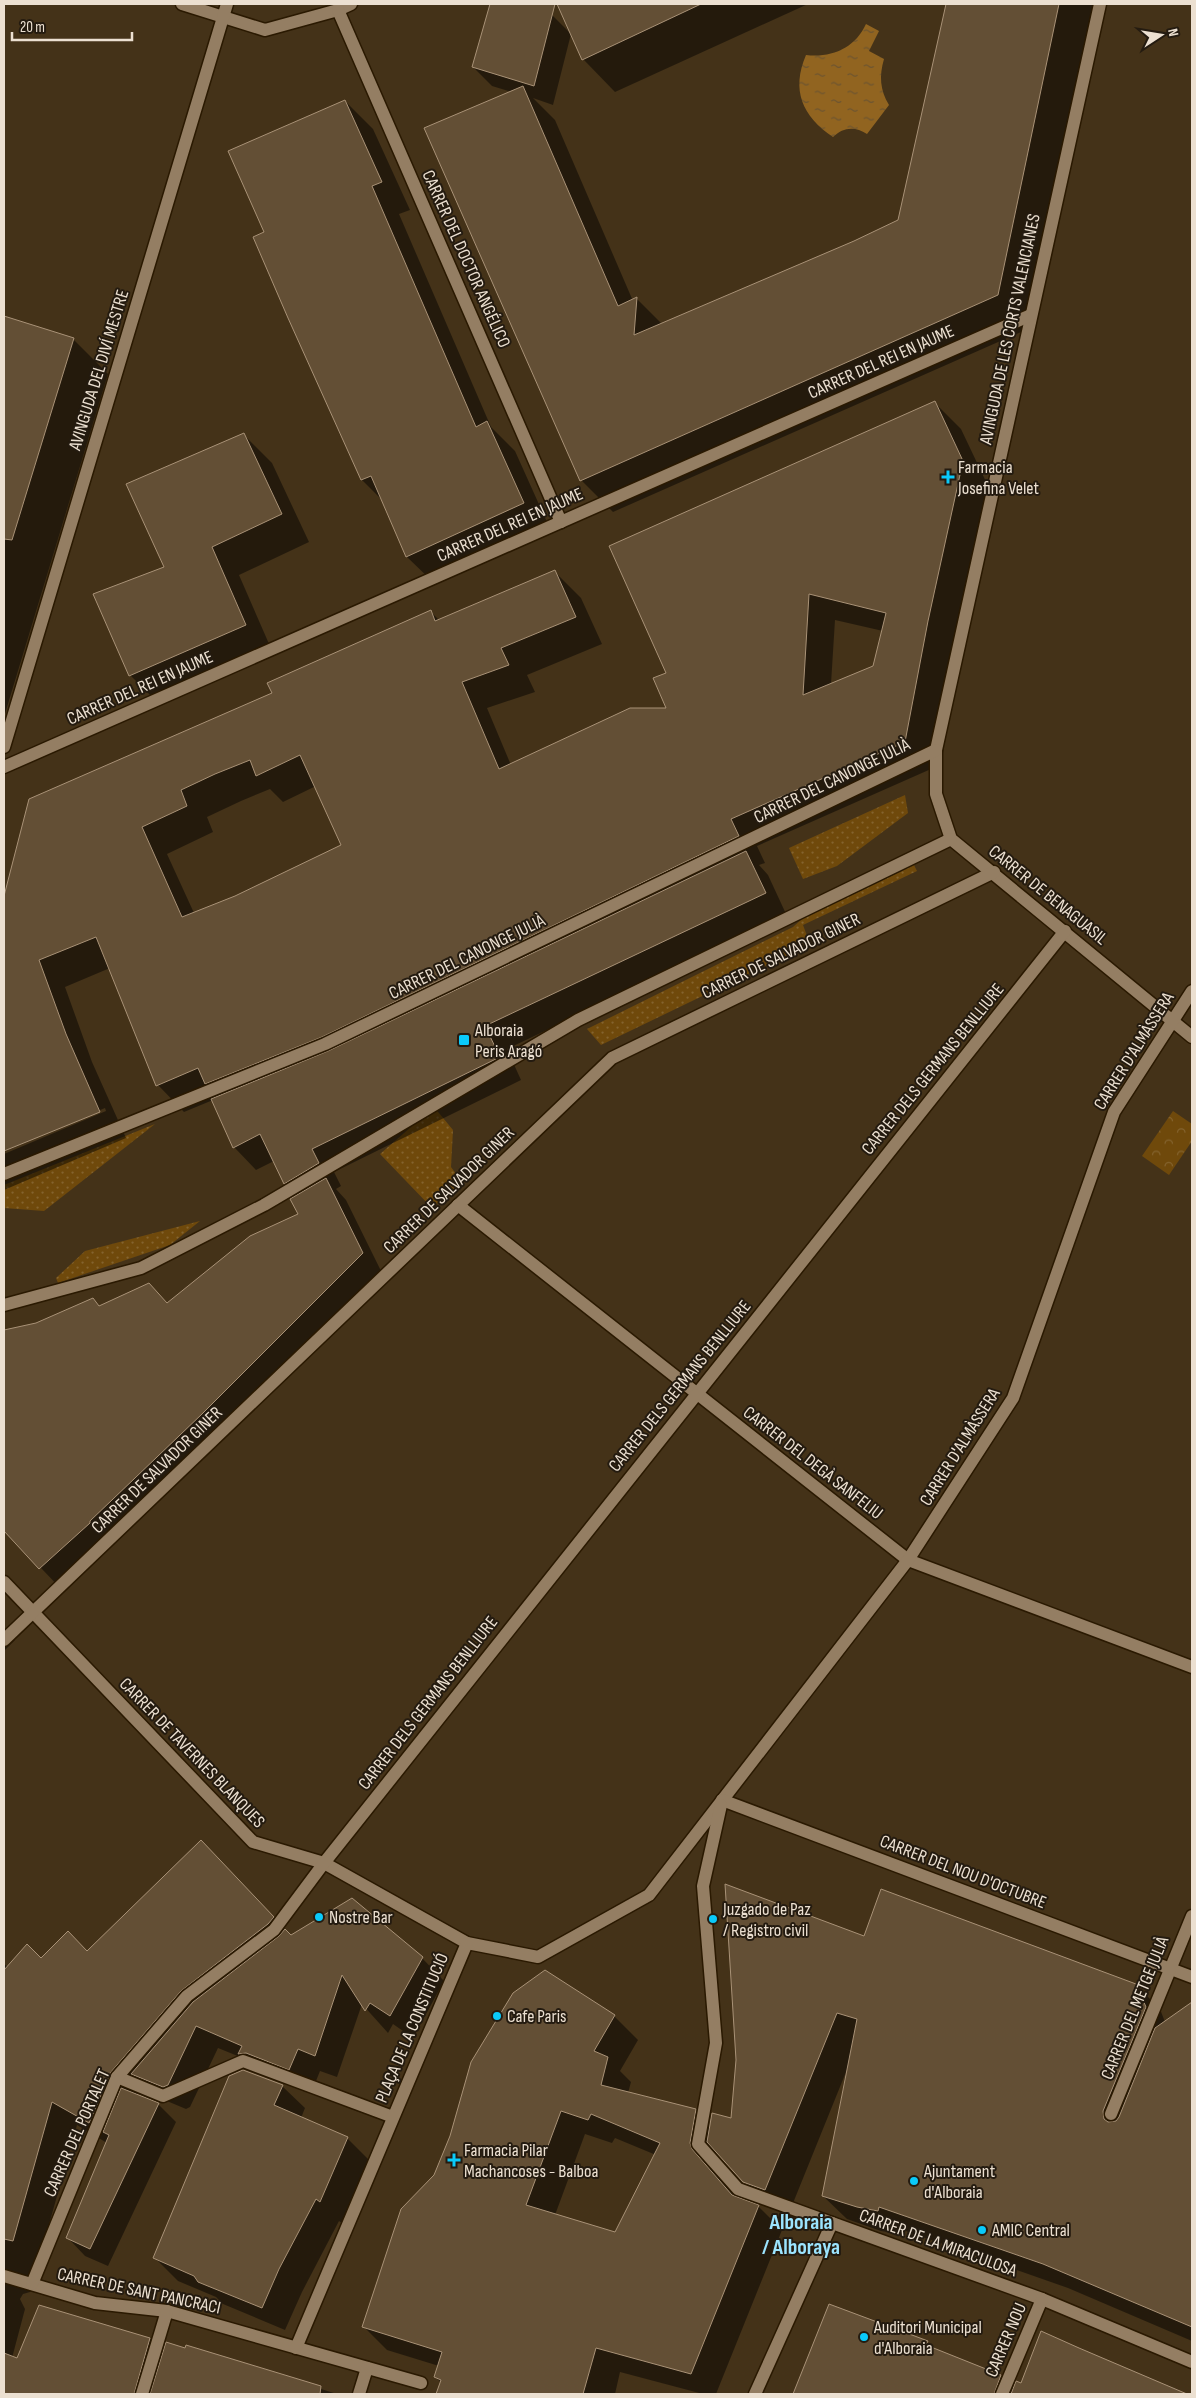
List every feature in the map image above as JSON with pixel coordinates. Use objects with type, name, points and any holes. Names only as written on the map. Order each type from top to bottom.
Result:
[{"type":"street","points":[[182,4],[265,30],[338,10],[351,4]]},
{"type":"street","name":"AVINGUDA DEL DIVÍ MESTRE","points":[[4,747],[227,4]]},
{"type":"street","name":"AVINGUDA DE LES CORTS VALENCIANES","points":[[936,750],[1100,4]]},
{"type":"street","name":"CARRER DEL DOCTOR ANGÉLICO","points":[[338,10],[562,522]]},
{"type":"street","name":"CARRER DEL REI EN JAUME","points":[[4,767],[1031,315]]},
{"type":"street","points":[[4,1305],[141,1268],[264,1205],[578,1020],[951,839],[936,794],[936,750]]},
{"type":"street","name":"CARRER DEL CANONGE JULIÀ","points":[[4,1174],[325,1044],[936,750]]},
{"type":"street","name":"CARRER DE BENAGUASIL","points":[[951,839],[994,872],[1192,1037]]},
{"type":"street","name":"CARRER DE SALVADOR GINER","points":[[4,1640],[612,1058],[994,872]]},
{"type":"street","name":"CARRER DELS GERMANS BENLLIURE","points":[[324,1862],[1065,931]]},
{"type":"street","name":"CARRER D'ALMÀSSERA","points":[[650,1896],[908,1560],[1013,1398],[1114,1112],[1192,991]]},
{"type":"street","name":"CARRER DEL DEGÀ SANFELIU","points":[[458,1205],[908,1560],[1192,1667]]},
{"type":"street","name":"CARRER DE TAVERNES BLANQUES","points":[[4,1582],[253,1842],[324,1862],[466,1943]]},
{"type":"street","name":"CARRER DEL NOU D'OCTUBRE","points":[[722,1800],[1192,1977]]},
{"type":"street","name":"CARRER DE LA MIRACULOSA","points":[[722,1800],[703,1886],[716,2042],[698,2144],[738,2189],[1042,2299],[1192,2362]]},
{"type":"street","name":"CARRER DEL PORTALET","points":[[32,2284],[117,2076],[187,1996],[274,1930],[324,1862]]},
{"type":"street","name":"PLAÇA DE LA CONSTITUCIÓ","points":[[296,2348],[466,1943],[538,1957],[650,1896]]},
{"type":"street","name":"CARRER DEL METGE JULIÀ","points":[[1111,2114],[1192,1916]]},
{"type":"street","name":"PLAÇA DE LA CONSTITUCIÓ","points":[[117,2076],[163,2096],[243,2061],[393,2118]]},
{"type":"street","points":[[755,2394],[832,2223]]},
{"type":"street","name":"CARRER DE SANT PANCRACI","points":[[4,2276],[96,2303],[166,2311],[296,2348]]},
{"type":"street","name":"CARRER NOU","points":[[1002,2394],[1042,2299]]},
{"type":"street","points":[[142,2394],[166,2311]]},
{"type":"street","points":[[296,2348],[421,2383]]},
{"type":"street","points":[[359,2394],[367,2368]]},
{"type":"green space","points":[[905,795],[908,813],[837,866],[803,879],[789,848]]},
{"type":"green space","points":[[914,865],[917,871],[803,925],[810,944],[601,1045],[587,1029],[793,927],[802,919]]},
{"type":"green space","points":[[434,1107],[453,1130],[451,1167],[462,1182],[432,1208],[380,1154]]},
{"type":"green space","points":[[1173,1111],[1192,1124],[1192,1141],[1169,1175],[1142,1156]]},
{"type":"green space","points":[[155,1124],[44,1211],[4,1208],[4,1185]]},
{"type":"green space","points":[[200,1221],[170,1245],[58,1283],[56,1278],[85,1251]]},
{"type":"water","points":[[866,24],[879,31],[869,51],[884,59],[881,83],[889,105],[867,134],[863,131],[849,129],[841,131],[833,137],[814,120],[802,101],[800,80],[802,68],[806,55],[825,55],[842,50],[856,39]]},
{"type":"building","points":[[490,4],[555,4],[534,86],[472,67]]},
{"type":"building","points":[[557,4],[701,4],[582,60]]},
{"type":"building","points":[[946,4],[1059,4],[998,295],[580,481],[424,128],[523,86],[618,306],[637,297],[634,335],[854,241],[898,220]]},
{"type":"building","points":[[345,100],[382,182],[372,186],[476,427],[487,421],[524,503],[406,557],[371,476],[361,480],[288,318],[253,237],[264,232],[228,151]]},
{"type":"building","points":[[4,316],[74,338],[12,540],[4,539]]},
{"type":"building","points":[[935,401],[963,461],[928,621],[905,742],[731,819],[739,836],[322,1037],[205,1084],[198,1068],[156,1086],[96,937],[39,960],[66,1034],[100,1112],[4,1151],[4,896],[29,799],[272,693],[267,683],[431,610],[435,621],[555,570],[576,617],[501,648],[509,665],[462,682],[499,769],[630,708],[666,708],[653,678],[666,673],[609,546]],"holes":[[[809,594],[886,613],[873,666],[803,695]],[[300,755],[341,845],[235,896],[182,917],[142,827],[187,806],[181,790],[215,774],[250,760],[256,776]]]},
{"type":"building","points":[[244,433],[282,514],[212,547],[246,625],[129,676],[93,594],[164,567],[126,484]]},
{"type":"building","points":[[746,851],[766,893],[485,1026],[500,1057],[312,1149],[319,1163],[284,1184],[260,1134],[233,1148],[211,1099],[328,1051]]},
{"type":"building","points":[[326,1178],[363,1253],[202,1414],[90,1523],[39,1569],[4,1531],[4,1330],[36,1323],[93,1298],[99,1306],[149,1283],[167,1303],[250,1236],[298,1214],[290,1199]]},
{"type":"building","points":[[201,1840],[274,1917],[268,1924],[181,1991],[111,2072],[89,2123],[52,2102],[13,2241],[4,2239],[4,1970],[27,1944],[41,1958],[68,1931],[87,1951]]},
{"type":"building","points":[[725,1884],[864,1936],[881,1889],[1136,1984],[1146,2007],[1103,2111],[1104,2119],[1108,2122],[1116,2121],[1119,2117],[1155,2028],[1192,2002],[1192,2327],[1043,2264],[879,2207],[878,2211],[857,2207],[822,2196],[857,2019],[837,2013],[765,2190],[743,2182],[707,2142],[712,2113],[731,2118],[736,2060]]},
{"type":"building","points":[[352,1898],[423,1957],[390,2016],[370,2003],[365,2011],[342,1975],[315,2056],[298,2049],[289,2070],[246,2053],[238,2054],[242,2046],[196,2026],[168,2085],[163,2087],[131,2074],[193,2002],[279,1936],[285,1929],[291,1935]]},
{"type":"building","points":[[545,1970],[615,2015],[594,2051],[608,2057],[601,2085],[696,2109],[690,2143],[692,2149],[732,2195],[759,2205],[691,2374],[596,2348],[583,2394],[436,2394],[441,2380],[434,2377],[442,2352],[362,2327],[401,2209],[434,2175],[450,2136],[471,2062],[513,1993]],"holes":[[[561,2111],[588,2120],[591,2114],[660,2143],[615,2232],[526,2205]]]},
{"type":"building","points":[[243,2070],[283,2085],[274,2105],[348,2137],[320,2202],[316,2199],[279,2269],[262,2308],[198,2282],[194,2276],[153,2258],[229,2076]]},
{"type":"building","points":[[121,2088],[159,2103],[90,2249],[66,2238],[109,2135],[103,2132]]},
{"type":"building","points":[[829,2304],[928,2341],[926,2345],[1001,2375],[994,2394],[793,2394]]},
{"type":"building","points":[[39,2305],[150,2338],[134,2394],[4,2394],[4,2353],[17,2358]]},
{"type":"building","points":[[1041,2331],[1187,2394],[1011,2394],[1016,2381],[1021,2383]]},
{"type":"building","points":[[166,2342],[185,2348],[186,2345],[321,2386],[320,2394],[150,2394]]},
{"type":"place","name":"Farmacia Josefina Velet","points":[[948,477]]},
{"type":"place","name":"Alboraia Peris Aragó","points":[[464,1040]]},
{"type":"place","name":"Nostre Bar","points":[[319,1917]]},
{"type":"place","name":"Juzgado de Paz / Registro civil","points":[[713,1919]]},
{"type":"place","name":"Cafe Paris","points":[[497,2016]]},
{"type":"place","name":"Farmacia Pilar Machancoses - Balboa","points":[[454,2160]]},
{"type":"place","name":"Ajuntament d'Alboraia","points":[[914,2181]]},
{"type":"place","name":"AMIC Central","points":[[982,2230]]},
{"type":"place","name":"Auditori Municipal d'Alboraia","points":[[864,2337]]},
{"type":"district","name":"Alboraia / Alboraya","points":[[801,2234]]}]
